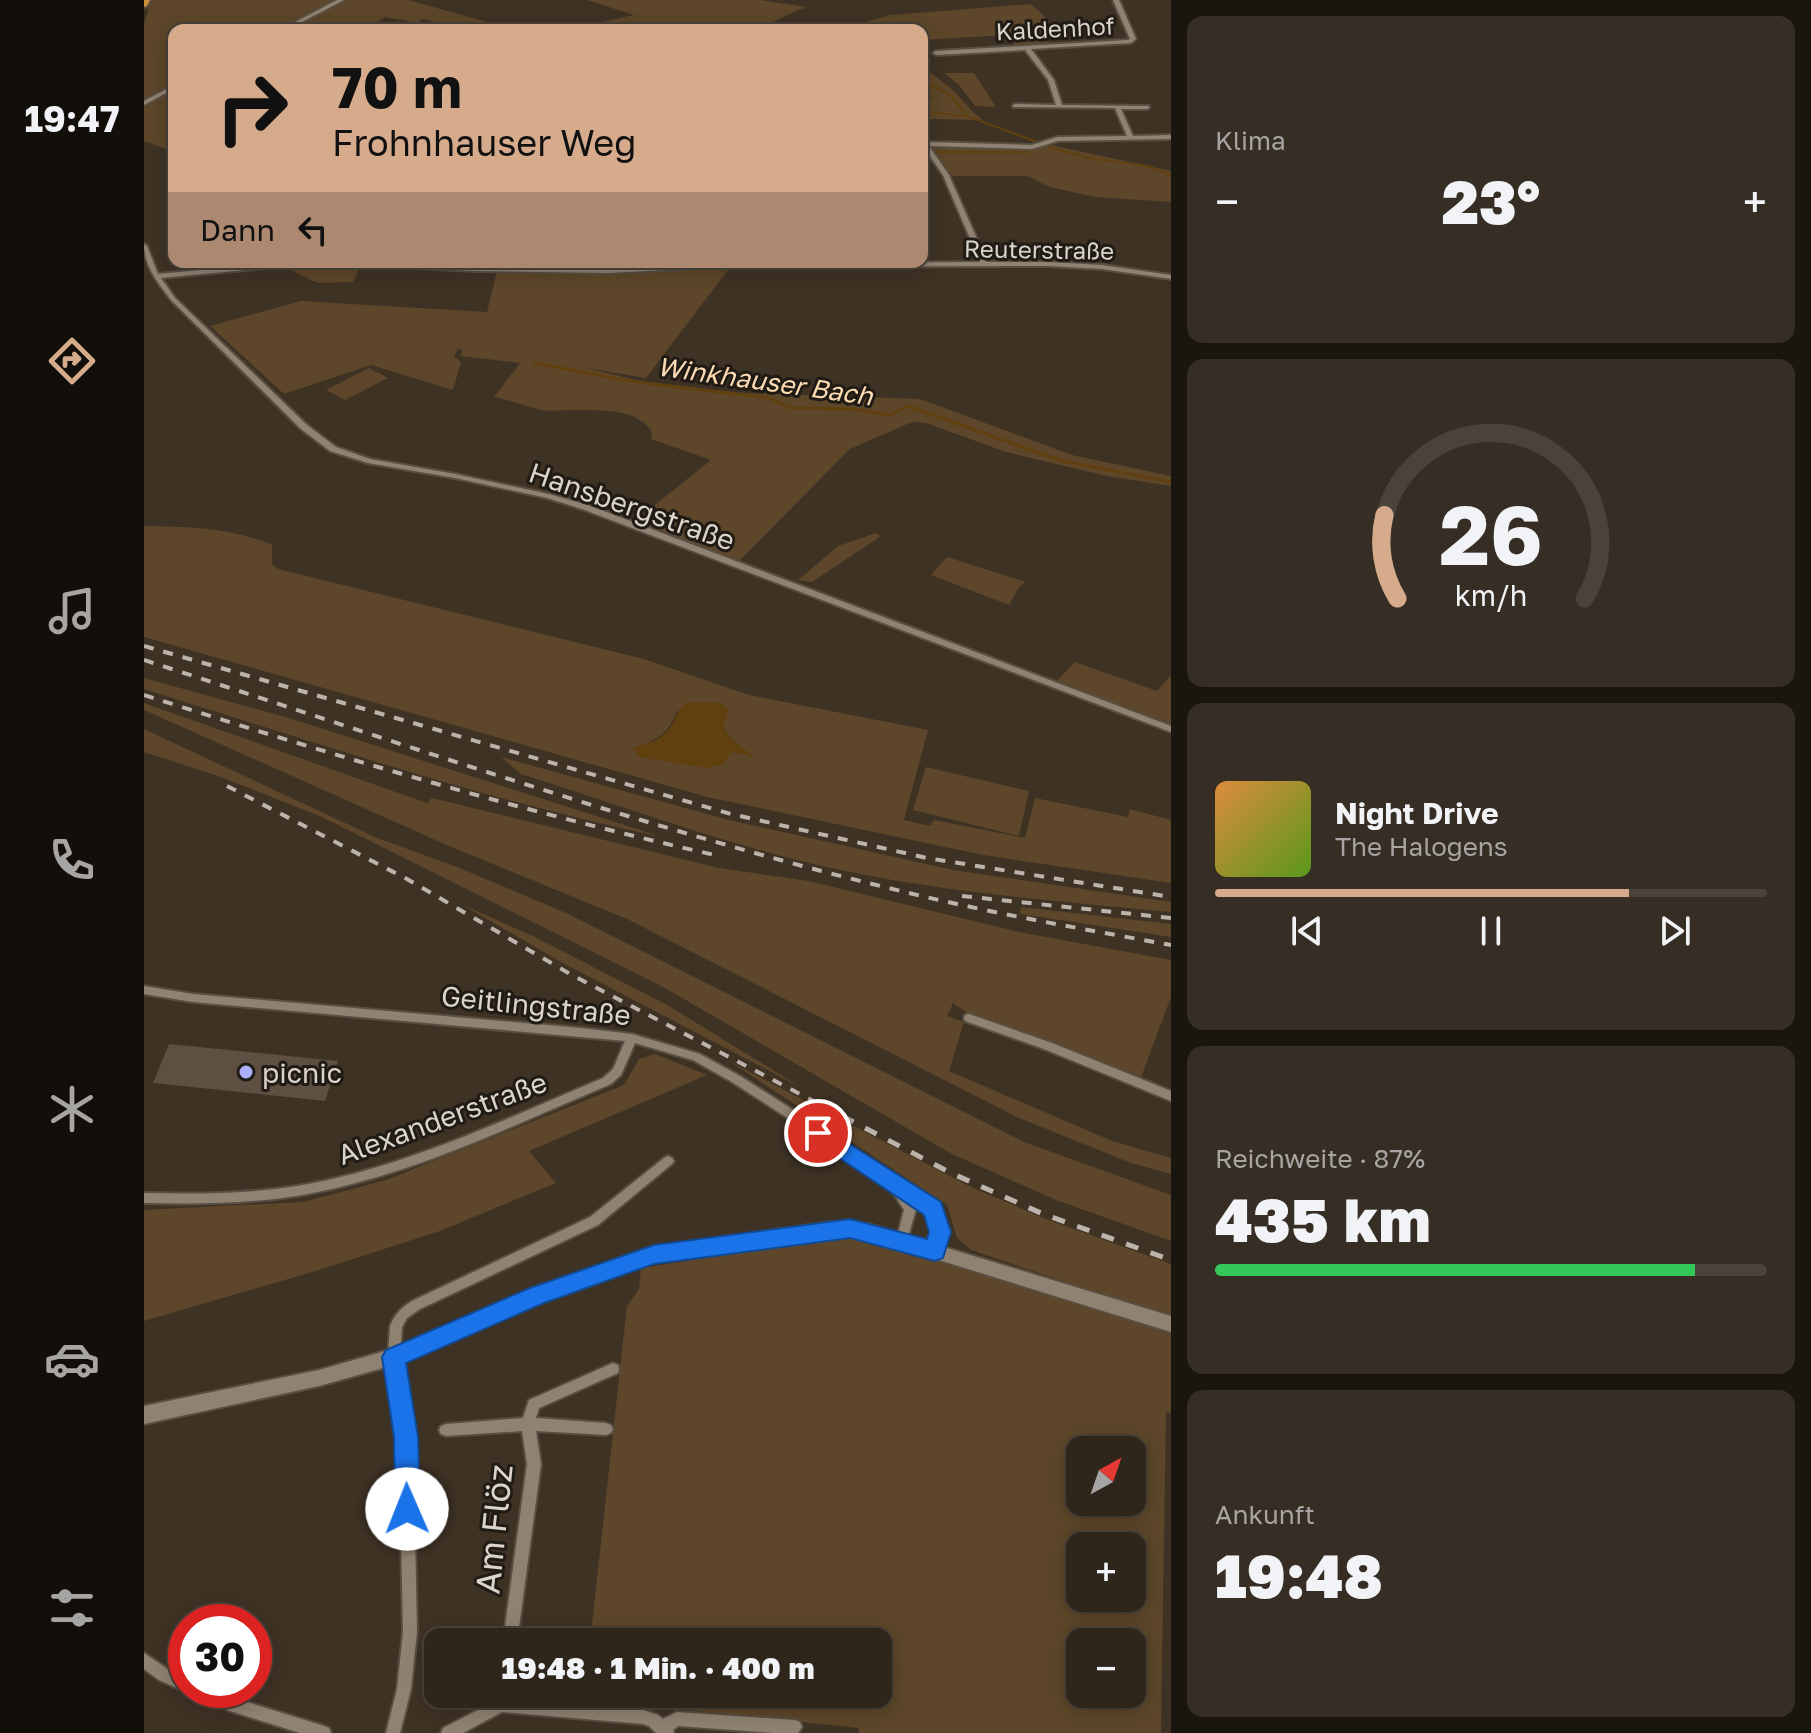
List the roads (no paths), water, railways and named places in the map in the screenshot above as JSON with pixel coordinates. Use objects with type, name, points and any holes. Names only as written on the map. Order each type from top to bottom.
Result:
[{"type":"main road","points":[[144,1415],[319,1378],[394,1357],[538,1296],[654,1255],[831,1229],[868,1231],[1171,1324]]},
{"type":"street","points":[[295,24],[341,0]]},
{"type":"street","name":"Kaldenhof","points":[[936,53],[1132,41],[1116,0]]},
{"type":"street","points":[[1027,48],[1051,80],[1060,107]]},
{"type":"street","points":[[144,103],[168,90]]},
{"type":"street","points":[[1015,106],[1147,107]]},
{"type":"street","points":[[1117,107],[1130,136]]},
{"type":"street","points":[[928,142],[1032,147],[1040,143],[1130,136],[1171,137]]},
{"type":"street","points":[[928,149],[942,167],[985,265]]},
{"type":"street","name":"Hansbergstraße","points":[[144,246],[156,276],[173,299],[304,427],[333,449],[368,461],[469,478],[585,507],[1171,729]]},
{"type":"street","name":"Reuterstraße","points":[[928,265],[1080,265],[1171,277]]},
{"type":"street","points":[[156,276],[243,268]]},
{"type":"street","name":"Reuterstraße","points":[[554,268],[609,271],[670,268]]},
{"type":"street","name":"Geitlingstraße","points":[[144,990],[193,998],[632,1038],[666,1046],[709,1064],[933,1209],[940,1232],[935,1251]]},
{"type":"street","points":[[969,1018],[1171,1096]]},
{"type":"street","name":"Alexanderstraße","points":[[144,1198],[233,1197],[297,1191],[388,1168],[607,1081],[617,1072],[632,1038]]},
{"type":"street","points":[[393,1733],[404,1689],[410,1632],[406,1437],[394,1357],[396,1326],[403,1314],[416,1305],[594,1221],[668,1161]]},
{"type":"street","name":"Geitlingstraße","points":[[887,1178],[904,1196],[910,1209],[902,1241]]},
{"type":"street","points":[[528,1424],[534,1404],[613,1369]]},
{"type":"street","name":"Am Flöz","points":[[512,1628],[534,1464],[528,1424]]},
{"type":"street","name":"Am Flöz","points":[[446,1430],[528,1424],[606,1429]]},
{"type":"street","points":[[144,1660],[168,1677]]},
{"type":"street","points":[[243,1708],[324,1733]]},
{"type":"street","points":[[448,1733],[489,1708]]},
{"type":"street","points":[[568,1708],[643,1717],[665,1730],[677,1719],[795,1727]]},
{"type":"waterway","points":[[928,84],[950,95],[967,115]]},
{"type":"waterway","points":[[928,112],[970,117],[1037,142]]},
{"type":"waterway","points":[[1043,145],[1088,158],[1148,166],[1171,175]]},
{"type":"waterway","points":[[933,152],[1029,152]]},
{"type":"waterway","name":"Winkhauser Bach","points":[[535,363],[629,381],[769,398],[790,408],[851,409],[890,415],[908,406],[1062,461],[1171,482]]},
{"type":"railway","points":[[144,646],[731,814],[927,858],[1171,897]]},
{"type":"railway","points":[[144,660],[620,814],[812,869],[942,901],[1171,945]]},
{"type":"railway","points":[[144,695],[430,782],[719,856]]},
{"type":"railway","points":[[227,786],[407,879],[570,974],[846,1118]]},
{"type":"railway","points":[[962,896],[1171,918]]},
{"type":"railway","points":[[842,1116],[951,1173],[1043,1214],[1171,1260]]},
{"type":"place","name":"picnic","points":[[246,1072]]}]
